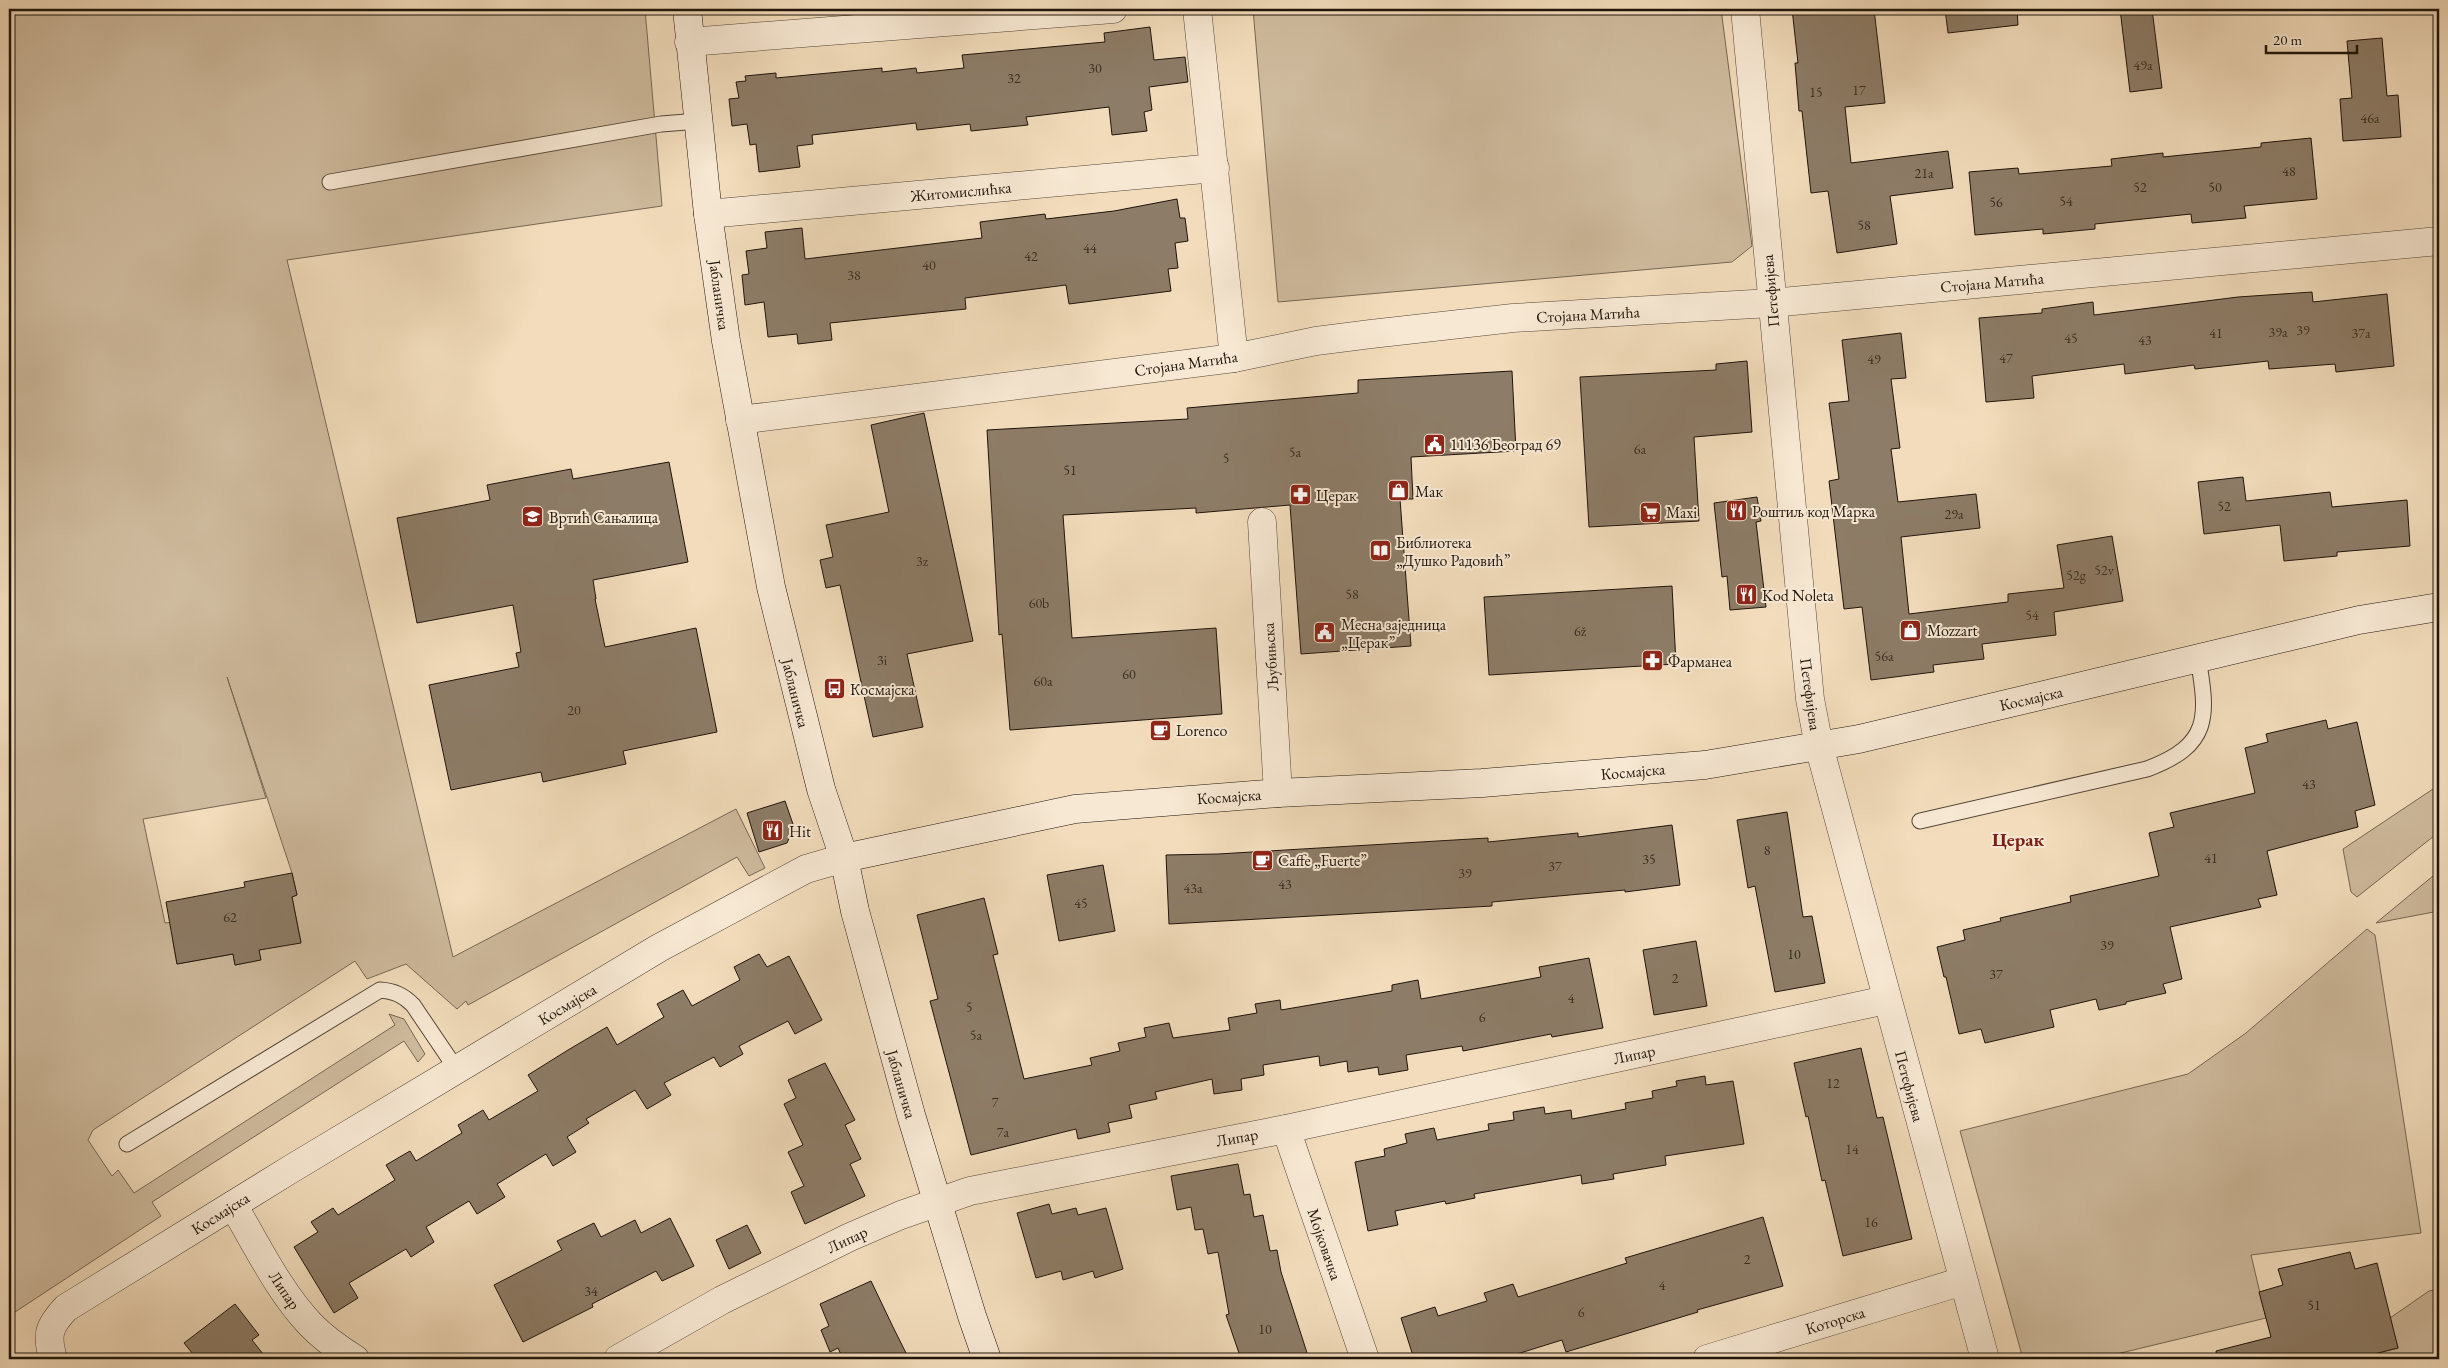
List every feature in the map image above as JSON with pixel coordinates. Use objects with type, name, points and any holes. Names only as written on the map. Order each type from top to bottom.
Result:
[{"type":"street","name":"Јабланичка","points":[[687,9],[708,214],[726,340],[771,587],[795,691],[821,789],[844,858],[856,918],[937,1202],[987,1359]]},
{"type":"street","points":[[689,42],[1113,9]]},
{"type":"street","points":[[1196,9],[1215,168],[1234,358]]},
{"type":"street","name":"Петефијева","points":[[1745,9],[1771,303],[1810,699],[1819,746],[1886,1000],[1985,1359]]},
{"type":"street","name":"Житомислићка","points":[[708,214],[1215,168]]},
{"type":"street","name":"Стојана Матића","points":[[740,420],[1234,358],[1316,341],[1513,318],[1771,303],[2439,241]]},
{"type":"street","name":"Љубињска","points":[[1262,522],[1278,792]]},
{"type":"street","name":"Космајска","points":[[53,1359],[48,1333],[55,1320],[66,1308],[233,1205],[685,934],[806,869],[844,858],[1075,809],[1278,792],[1482,783],[1705,765],[1859,739],[2359,620],[2439,607]]},
{"type":"street","name":"Липар","points":[[618,1359],[677,1324],[833,1245],[901,1215],[970,1191],[1286,1129],[1886,1000]]},
{"type":"street","name":"Мојковачка","points":[[1286,1129],[1365,1359]]},
{"type":"street","name":"Липар","points":[[233,1205],[287,1295],[309,1324],[330,1343],[355,1359]]},
{"type":"street","name":"Которска","points":[[1707,1359],[1963,1280]]},
{"type":"lane","points":[[330,182],[662,124],[699,121]]},
{"type":"lane","points":[[1920,822],[2148,769],[2172,760],[2189,744],[2203,719],[2205,700],[2198,658]]},
{"type":"lane","points":[[127,1144],[380,990],[391,991],[403,996],[412,1005],[458,1070]]},
{"type":"shaded area","points":[[9,9],[645,9],[662,206],[287,260],[453,957],[736,809],[765,868],[749,876],[737,857],[468,1005],[466,1001],[457,1009],[406,964],[367,979],[355,961],[93,1130],[88,1140],[112,1176],[118,1170],[134,1193],[395,1025],[389,1014],[404,1019],[425,1054],[418,1062],[404,1041],[152,1202],[161,1216],[9,1316]],"holes":[[[227,677],[292,873],[297,895],[292,897],[301,942],[259,950],[260,960],[235,965],[233,954],[177,964],[173,942],[174,922],[165,923],[143,819],[266,798]]]},
{"type":"shaded area","points":[[1253,9],[1721,9],[1752,246],[1732,262],[1278,302]]},
{"type":"shaded area","points":[[2439,785],[2439,832],[2357,897],[2351,892],[2343,849]]},
{"type":"shaded area","points":[[2439,871],[2439,911],[2376,923]]},
{"type":"shaded area","points":[[2367,929],[2375,935],[2421,1233],[2251,1255],[2266,1318],[2096,1359],[2023,1359],[1960,1131],[2188,1074],[2246,1033]]},
{"type":"shaded area","points":[[2439,1289],[2439,1359],[2375,1359],[2374,1354],[2398,1348],[2390,1318],[2429,1291]]},
{"type":"building","points":[[1792,9],[1874,9],[1885,103],[1845,107],[1851,163],[1948,151],[1953,188],[1890,196],[1897,244],[1837,253],[1828,191],[1811,193],[1802,111],[1799,111],[1795,63],[1798,63]]},
{"type":"building","points":[[1945,9],[2017,9],[2018,25],[1948,33]]},
{"type":"building","points":[[2120,9],[2152,9],[2162,88],[2130,92]]},
{"type":"building","points":[[1150,27],[1154,60],[1185,57],[1188,82],[1149,87],[1152,110],[1144,112],[1147,131],[1112,135],[1109,107],[1026,117],[1028,125],[971,131],[970,124],[917,130],[916,123],[812,135],[813,144],[797,146],[800,167],[759,172],[756,144],[750,145],[747,124],[732,126],[729,99],[739,98],[736,82],[746,81],[745,76],[776,73],[776,78],[882,68],[882,72],[916,68],[917,73],[964,68],[962,55],[1105,42],[1104,33]]},
{"type":"building","points":[[2382,38],[2387,96],[2398,95],[2401,137],[2343,141],[2340,99],[2352,98],[2347,41]]},
{"type":"building","points":[[2311,138],[2317,199],[2244,206],[2246,218],[2192,223],[2191,214],[2095,224],[2095,229],[2043,234],[2043,229],[1975,235],[1969,172],[2018,168],[2019,174],[2112,166],[2111,159],[2163,153],[2163,157],[2261,147],[2261,143]]},
{"type":"building","points":[[1177,199],[1180,218],[1185,218],[1188,241],[1175,243],[1178,268],[1168,269],[1171,291],[1069,304],[1066,285],[965,298],[966,309],[830,323],[832,340],[798,344],[797,334],[768,337],[764,302],[745,305],[742,275],[749,274],[746,251],[767,248],[765,232],[802,228],[805,259],[982,238],[980,222],[1045,214],[1046,219],[1114,211]]},
{"type":"building","points":[[2312,292],[2313,302],[2387,294],[2394,366],[2336,372],[2335,364],[2269,369],[2268,361],[2195,369],[2194,365],[2125,374],[2124,364],[2032,376],[2034,398],[1986,402],[1979,318],[2042,313],[2042,309],[2093,302],[2094,315],[2238,297]]},
{"type":"building","points":[[1901,333],[1906,378],[1891,379],[1900,448],[1891,449],[1898,502],[1976,494],[1980,528],[1901,537],[1909,614],[2008,602],[2008,594],[2064,588],[2057,545],[2112,536],[2123,601],[2054,612],[2056,635],[1982,644],[1984,659],[1933,665],[1934,672],[1871,680],[1862,607],[1844,609],[1829,481],[1839,479],[1829,403],[1849,401],[1842,340]]},
{"type":"building","points":[[1747,361],[1752,432],[1694,437],[1699,521],[1589,527],[1580,377],[1716,370],[1716,364]]},
{"type":"building","points":[[1512,371],[1516,451],[1411,457],[1413,499],[1400,499],[1411,646],[1301,654],[1290,505],[1196,513],[1196,508],[1063,515],[1072,638],[1216,628],[1222,714],[1010,730],[1002,634],[999,635],[987,430],[1188,419],[1187,408],[1358,393],[1358,380]]},
{"type":"building","points":[[924,413],[973,641],[907,654],[923,727],[873,737],[840,585],[826,588],[820,560],[833,557],[826,525],[889,512],[871,425]]},
{"type":"building","points":[[669,462],[688,562],[593,580],[595,599],[605,647],[696,628],[717,732],[623,751],[626,764],[543,782],[541,772],[451,790],[429,685],[519,667],[516,653],[521,652],[513,605],[417,623],[397,518],[490,500],[487,485],[571,469],[573,479]]},
{"type":"building","points":[[2243,477],[2246,501],[2330,492],[2332,507],[2407,500],[2410,546],[2337,552],[2337,556],[2284,561],[2280,525],[2204,534],[2198,482]]},
{"type":"building","points":[[1757,497],[1761,521],[1756,522],[1766,607],[1730,610],[1727,576],[1722,577],[1714,503]]},
{"type":"building","points":[[1672,586],[1676,664],[1489,675],[1484,597]]},
{"type":"building","points":[[2326,720],[2328,729],[2357,722],[2375,805],[2355,811],[2358,827],[2267,851],[2277,895],[2258,899],[2261,907],[2170,927],[2182,979],[2163,984],[2166,993],[2099,1010],[2096,999],[2050,1010],[2054,1027],[1985,1043],[1981,1029],[1959,1034],[1937,947],[1965,940],[1963,930],[2001,921],[2000,918],[2071,902],[2070,896],[2159,876],[2149,833],[2174,827],[2170,813],[2255,793],[2245,748],[2268,742],[2266,734]]},
{"type":"building","points":[[785,801],[794,827],[787,843],[759,852],[747,813]]},
{"type":"building","points":[[1787,812],[1803,917],[1812,916],[1825,983],[1775,992],[1755,886],[1748,888],[1737,820]]},
{"type":"building","points":[[1672,825],[1680,885],[1625,892],[1625,890],[1492,902],[1492,906],[1169,924],[1166,855],[1218,854],[1488,838],[1488,842],[1578,833],[1578,837]]},
{"type":"building","points":[[1103,865],[1115,931],[1059,941],[1047,875]]},
{"type":"building","points":[[292,873],[297,895],[292,897],[301,943],[259,950],[261,960],[235,965],[233,954],[177,964],[166,902],[245,887],[244,882]]},
{"type":"building","points":[[984,898],[998,954],[993,955],[1024,1079],[1092,1065],[1090,1058],[1120,1051],[1118,1043],[1146,1037],[1144,1028],[1169,1023],[1173,1038],[1230,1030],[1228,1018],[1257,1013],[1255,1004],[1280,1000],[1281,1010],[1392,991],[1392,985],[1418,980],[1421,999],[1541,977],[1539,967],[1589,958],[1603,1028],[1552,1037],[1551,1034],[1463,1051],[1462,1046],[1406,1055],[1408,1070],[1379,1075],[1378,1067],[1348,1072],[1347,1061],[1320,1066],[1319,1056],[1263,1065],[1264,1075],[1241,1079],[1242,1090],[1214,1094],[1212,1079],[1155,1092],[1157,1099],[1129,1105],[1132,1118],[1108,1123],[1110,1132],[1078,1139],[1076,1129],[971,1155],[930,1001],[938,999],[917,915]]},
{"type":"building","points":[[1696,941],[1707,1006],[1654,1015],[1643,950]]},
{"type":"building","points":[[759,954],[767,967],[789,956],[822,1020],[795,1034],[788,1021],[739,1046],[743,1054],[720,1067],[714,1057],[664,1083],[671,1095],[647,1109],[635,1090],[586,1119],[589,1123],[567,1137],[576,1152],[553,1166],[546,1154],[497,1184],[505,1197],[477,1214],[469,1201],[426,1227],[434,1242],[411,1257],[406,1249],[349,1283],[358,1298],[334,1313],[294,1247],[318,1232],[311,1222],[333,1208],[338,1215],[395,1180],[386,1165],[410,1151],[416,1161],[462,1133],[458,1125],[483,1110],[489,1120],[538,1091],[528,1075],[568,1050],[607,1027],[617,1045],[664,1017],[657,1004],[683,990],[692,1006],[740,980],[734,967]]},
{"type":"building","points":[[1861,1048],[1877,1118],[1883,1117],[1912,1239],[1843,1256],[1825,1180],[1822,1181],[1794,1063]]},
{"type":"building","points":[[825,1063],[855,1120],[845,1125],[861,1159],[850,1164],[865,1196],[805,1224],[791,1192],[804,1186],[788,1152],[803,1145],[784,1104],[796,1098],[788,1080]]},
{"type":"building","points":[[1705,1076],[1706,1085],[1733,1081],[1744,1144],[1665,1156],[1666,1165],[1613,1174],[1614,1179],[1582,1184],[1581,1175],[1474,1194],[1475,1198],[1446,1204],[1445,1201],[1395,1211],[1398,1225],[1368,1231],[1355,1162],[1385,1156],[1384,1149],[1407,1143],[1405,1134],[1434,1128],[1437,1140],[1489,1130],[1488,1124],[1514,1120],[1513,1112],[1544,1107],[1545,1114],[1571,1110],[1572,1119],[1626,1109],[1625,1103],[1653,1098],[1652,1091],[1677,1086],[1676,1081]]},
{"type":"building","points":[[1238,1164],[1244,1195],[1250,1194],[1254,1217],[1263,1215],[1270,1251],[1277,1250],[1281,1272],[1309,1359],[1241,1359],[1226,1315],[1229,1314],[1218,1252],[1208,1254],[1203,1229],[1195,1230],[1191,1207],[1177,1210],[1171,1176]]},
{"type":"building","points":[[1049,1204],[1052,1214],[1076,1208],[1078,1215],[1106,1208],[1123,1269],[1095,1278],[1093,1271],[1063,1280],[1061,1271],[1036,1278],[1017,1213]]},
{"type":"building","points":[[1763,1217],[1783,1286],[1697,1310],[1698,1312],[1566,1352],[1562,1340],[1501,1359],[1414,1359],[1401,1318],[1435,1307],[1438,1316],[1487,1301],[1484,1293],[1513,1284],[1518,1297],[1627,1263],[1625,1258]]},
{"type":"building","points":[[670,1218],[694,1266],[662,1281],[656,1271],[592,1304],[593,1307],[523,1342],[494,1285],[562,1250],[557,1241],[594,1223],[601,1237],[635,1220],[641,1233]]},
{"type":"building","points":[[747,1225],[761,1253],[729,1269],[716,1240]]},
{"type":"building","points":[[2350,1252],[2355,1269],[2377,1263],[2398,1348],[2374,1354],[2375,1359],[2217,1359],[2216,1351],[2271,1337],[2259,1292],[2283,1285],[2278,1269]]},
{"type":"building","points":[[871,1281],[909,1359],[843,1359],[838,1348],[830,1352],[821,1330],[829,1326],[820,1304]]},
{"type":"building","points":[[235,1304],[259,1335],[252,1340],[267,1359],[197,1359],[184,1343]]},
{"type":"place","name":"11136 Београд 69","points":[[1434,444]]},
{"type":"place","name":"Мак","points":[[1399,491]]},
{"type":"place","name":"Церак","points":[[1300,495]]},
{"type":"place","name":"Роштиљ код Марка","points":[[1736,511]]},
{"type":"place","name":"Maxi","points":[[1650,512]]},
{"type":"place","name":"Вртић Сањалица","points":[[533,517]]},
{"type":"place","name":"Библиотека „Душко Радовић”","points":[[1380,551]]},
{"type":"place","name":"Kod Noleta","points":[[1746,595]]},
{"type":"place","name":"Mozzart","points":[[1911,630]]},
{"type":"place","name":"Месна заједница „Церак”","points":[[1325,633]]},
{"type":"place","name":"Фарманеа","points":[[1652,661]]},
{"type":"place","name":"Космајска","points":[[834,689]]},
{"type":"place","name":"Lorenco","points":[[1160,730]]},
{"type":"place","name":"Hit","points":[[773,831]]},
{"type":"place","name":"Caffe „Fuerte”","points":[[1262,860]]},
{"type":"district","name":"Церак","points":[[2018,839]]}]
